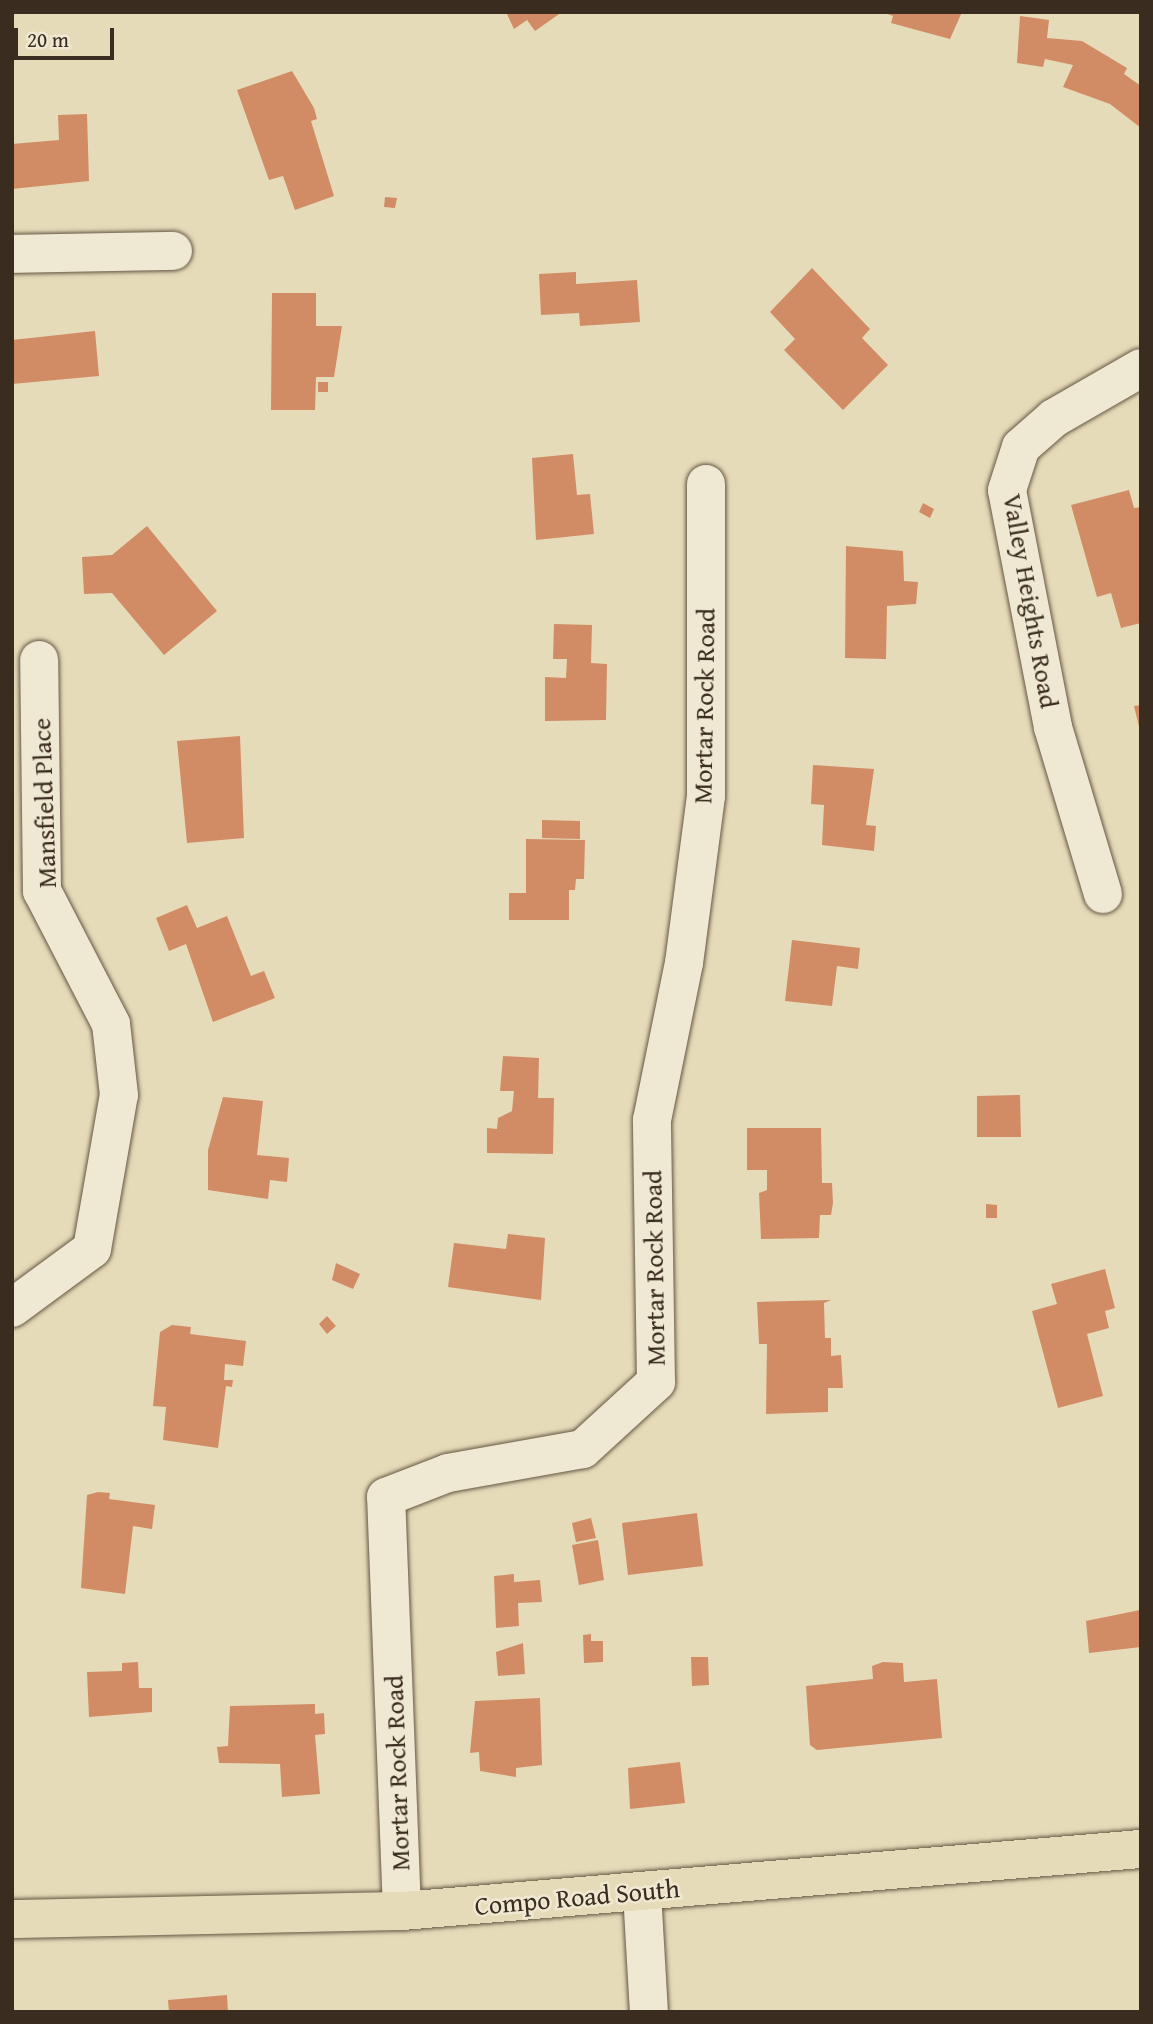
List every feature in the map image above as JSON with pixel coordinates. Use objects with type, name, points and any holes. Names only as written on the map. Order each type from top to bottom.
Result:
[{"type":"main road","name":"Compo Road South","points":[[12,1920],[402,1912],[1141,1849]]},
{"type":"street","points":[[12,254],[173,251]]},
{"type":"street","name":"Valley Heights Road","points":[[1103,894],[1053,727],[1007,490],[1021,447],[1054,418],[1141,368]]},
{"type":"street","name":"Mortar Rock Road","points":[[402,1912],[386,1497],[448,1474],[583,1449],[656,1382],[652,1120],[684,963],[706,796],[706,484]]},
{"type":"street","name":"Mansfield Place","points":[[12,1308],[92,1249],[120,1094],[111,1024],[42,891],[39,660]]},
{"type":"street","points":[[642,1892],[649,2012]]},
{"type":"building","points":[[506,12],[562,12],[535,31],[527,20],[514,29]]},
{"type":"building","points":[[882,12],[962,12],[950,39],[891,23],[893,16]]},
{"type":"building","points":[[1020,16],[1049,20],[1047,38],[1082,41],[1127,68],[1124,74],[1141,86],[1141,128],[1110,104],[1063,87],[1073,65],[1045,59],[1043,67],[1017,63]]},
{"type":"building","points":[[292,71],[314,108],[317,119],[311,121],[334,196],[295,210],[283,176],[269,180],[237,90]]},
{"type":"building","points":[[87,114],[89,181],[12,189],[12,144],[59,140],[58,115]]},
{"type":"building","points":[[385,197],[397,198],[395,208],[384,207]]},
{"type":"building","points":[[812,268],[870,329],[862,338],[888,365],[843,410],[784,350],[795,339],[770,312]]},
{"type":"building","points":[[576,272],[576,284],[637,280],[640,322],[580,326],[579,313],[541,315],[539,274]]},
{"type":"building","points":[[272,293],[316,293],[316,326],[342,326],[334,377],[316,377],[315,410],[271,410]]},
{"type":"building","points":[[95,331],[99,376],[12,384],[12,340]]},
{"type":"building","points":[[318,382],[328,382],[328,392],[318,392]]},
{"type":"building","points":[[573,454],[577,495],[590,494],[594,534],[536,540],[532,458]]},
{"type":"building","points":[[1129,490],[1134,508],[1141,507],[1141,623],[1121,628],[1111,593],[1097,597],[1071,505]]},
{"type":"building","points":[[923,503],[934,509],[930,518],[919,512]]},
{"type":"building","points":[[147,526],[217,611],[164,655],[112,593],[84,594],[82,557],[112,555]]},
{"type":"building","points":[[846,546],[903,551],[904,581],[918,582],[916,604],[887,606],[886,659],[845,658]]},
{"type":"building","points":[[554,624],[592,625],[591,663],[607,664],[606,720],[545,721],[545,677],[566,678],[567,659],[553,659]]},
{"type":"building","points":[[1141,705],[1141,731],[1140,731],[1134,706]]},
{"type":"building","points":[[240,736],[244,838],[187,843],[177,741]]},
{"type":"building","points":[[813,765],[874,769],[866,825],[876,826],[874,851],[822,845],[824,805],[811,804]]},
{"type":"building","points":[[542,820],[580,821],[580,839],[542,838]]},
{"type":"building","points":[[526,839],[585,840],[584,879],[576,879],[575,890],[569,890],[569,920],[509,920],[509,893],[526,893]]},
{"type":"building","points":[[187,905],[197,928],[227,916],[251,976],[264,971],[275,998],[213,1022],[186,944],[169,951],[156,918]]},
{"type":"building","points":[[792,940],[860,948],[858,969],[837,966],[832,1006],[785,1001]]},
{"type":"building","points":[[503,1056],[539,1058],[538,1098],[554,1098],[553,1154],[487,1153],[487,1128],[497,1129],[498,1118],[512,1111],[514,1091],[500,1091]]},
{"type":"building","points":[[1020,1095],[1021,1137],[977,1137],[977,1096]]},
{"type":"building","points":[[223,1097],[263,1101],[257,1155],[289,1158],[287,1182],[270,1180],[268,1199],[208,1190],[208,1150]]},
{"type":"building","points":[[747,1128],[821,1128],[822,1183],[832,1183],[833,1203],[831,1215],[820,1215],[819,1238],[761,1239],[759,1193],[767,1190],[767,1170],[747,1170]]},
{"type":"building","points":[[986,1204],[997,1205],[997,1218],[986,1218]]},
{"type":"building","points":[[508,1234],[545,1238],[541,1300],[448,1287],[454,1243],[506,1249]]},
{"type":"building","points":[[336,1263],[360,1274],[353,1289],[332,1280]]},
{"type":"building","points":[[1105,1269],[1115,1308],[1105,1311],[1109,1328],[1087,1334],[1103,1396],[1058,1408],[1032,1311],[1057,1304],[1051,1284]]},
{"type":"building","points":[[831,1300],[824,1303],[825,1338],[831,1338],[831,1356],[841,1355],[843,1388],[828,1388],[828,1412],[766,1414],[767,1344],[759,1344],[757,1302]]},
{"type":"building","points":[[327,1316],[336,1326],[327,1334],[319,1324]]},
{"type":"building","points":[[172,1325],[191,1327],[190,1334],[246,1341],[243,1366],[225,1364],[224,1380],[233,1380],[232,1387],[226,1386],[218,1448],[163,1440],[166,1407],[153,1406],[160,1332]]},
{"type":"building","points":[[110,1493],[109,1499],[155,1505],[152,1529],[133,1526],[125,1594],[81,1588],[87,1495]]},
{"type":"building","points":[[697,1513],[703,1566],[628,1575],[622,1523]]},
{"type":"building","points":[[591,1518],[596,1538],[576,1542],[572,1523]]},
{"type":"building","points":[[598,1540],[604,1580],[579,1585],[572,1545]]},
{"type":"building","points":[[514,1574],[514,1582],[540,1580],[542,1602],[518,1603],[519,1626],[496,1628],[494,1576]]},
{"type":"building","points":[[1140,1610],[1141,1647],[1089,1653],[1086,1621]]},
{"type":"building","points":[[591,1634],[591,1641],[603,1641],[603,1662],[584,1663],[583,1635]]},
{"type":"building","points":[[523,1643],[525,1674],[498,1676],[496,1652]]},
{"type":"building","points":[[691,1657],[708,1657],[709,1685],[692,1686]]},
{"type":"building","points":[[138,1662],[139,1688],[152,1688],[152,1712],[89,1717],[87,1672],[122,1671],[122,1663]]},
{"type":"building","points":[[883,1662],[903,1663],[904,1682],[937,1679],[942,1738],[817,1750],[810,1745],[806,1686],[873,1679],[872,1666]]},
{"type":"building","points":[[540,1698],[542,1765],[516,1768],[516,1777],[480,1771],[479,1752],[470,1753],[475,1701]]},
{"type":"building","points":[[315,1704],[315,1714],[324,1713],[325,1734],[315,1735],[320,1794],[282,1797],[280,1764],[219,1763],[217,1747],[228,1746],[230,1706]]},
{"type":"building","points":[[680,1762],[685,1803],[630,1809],[628,1768]]},
{"type":"building","points":[[227,1995],[228,2012],[169,2012],[168,2000]]}]
